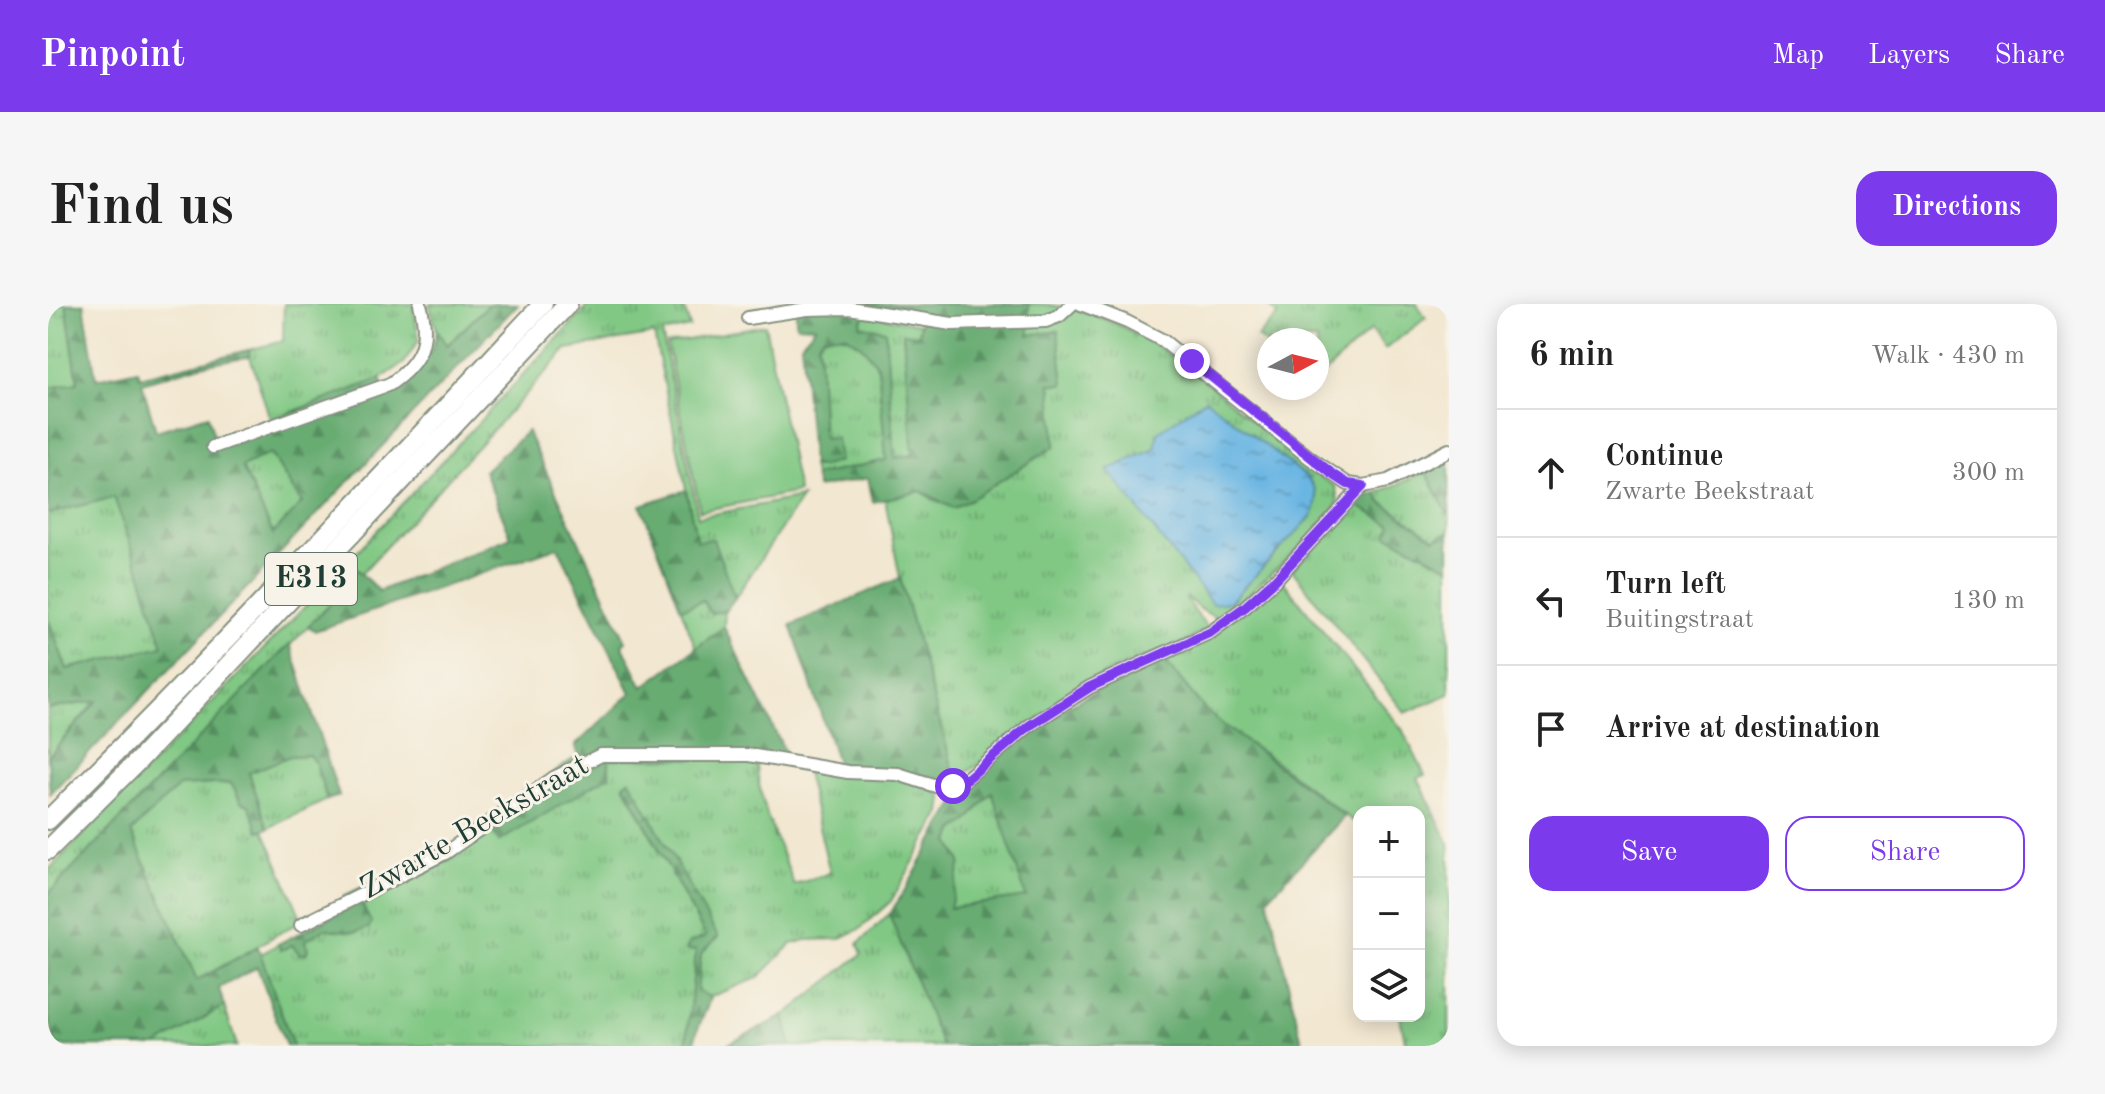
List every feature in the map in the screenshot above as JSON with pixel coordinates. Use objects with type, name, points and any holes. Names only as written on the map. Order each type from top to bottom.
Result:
[{"type":"highway","name":"E313","points":[[48,820],[196,670],[543,304]]},
{"type":"highway","name":"E313","points":[[48,850],[160,738],[568,304]]},
{"type":"street","points":[[213,447],[390,384],[401,376],[424,348],[426,326],[420,304]]},
{"type":"street","points":[[748,318],[807,309],[849,308],[952,324],[1046,321],[1059,316],[1072,304]]},
{"type":"street","points":[[1081,304],[1162,340],[1348,484],[1363,486],[1388,481],[1449,450]]},
{"type":"street","name":"Zwarte Beekstraat","points":[[301,925],[445,853],[554,778],[601,755],[749,755],[848,772],[898,774],[936,786],[961,783],[1029,726],[1090,687],[1211,632],[1245,607],[1274,581],[1363,486]]},
{"type":"green space","points":[[48,304],[66,304],[78,383],[48,388]]},
{"type":"green space","points":[[66,304],[84,304],[96,379],[138,370],[140,377],[248,350],[250,356],[201,365],[142,383],[156,431],[208,415],[215,441],[380,379],[389,398],[426,360],[437,330],[447,346],[489,304],[518,304],[50,794],[48,757],[97,701],[48,709],[48,619],[67,669],[163,646],[114,497],[48,514],[48,388],[78,383]],"holes":[[[270,453],[302,503],[273,534],[242,467]]]},
{"type":"green space","points":[[284,304],[413,304],[419,340],[404,363],[380,379],[271,422],[248,350],[283,341]]},
{"type":"green space","points":[[429,304],[489,304],[446,346]]},
{"type":"green space","points":[[590,304],[683,304],[690,327],[662,333],[698,517],[802,497],[735,598],[713,540],[697,542],[654,334],[567,349],[361,574],[348,561]]},
{"type":"green space","points":[[796,304],[1029,304],[1029,335],[1058,331],[1064,384],[1051,384],[1055,446],[953,508],[921,491],[873,502],[868,478],[817,488],[814,476],[886,460],[878,366],[863,347],[846,335],[829,335],[818,342],[823,439],[836,438],[839,461],[821,467],[812,466],[801,343],[816,326],[796,325]],"holes":[[[868,306],[921,315],[919,335],[903,333],[913,455],[895,458],[885,330],[860,325]]]},
{"type":"green space","points":[[1029,304],[1066,308],[1101,318],[1134,333],[1196,374],[1307,467],[1335,486],[1338,499],[1336,508],[1313,535],[1220,620],[1198,608],[1187,597],[1207,628],[1185,642],[1087,683],[956,781],[900,578],[885,499],[921,491],[953,508],[1055,446],[1051,384],[1064,383],[1057,331],[1028,336]],"holes":[[[1155,449],[1315,508],[1230,602],[1108,470]]]},
{"type":"green space","points":[[1266,304],[1417,304],[1426,318],[1385,349],[1371,330],[1329,369],[1329,328],[1266,328],[1278,315]]},
{"type":"green space","points":[[865,314],[920,324],[919,335],[903,334],[914,455],[895,458],[885,330],[860,326]]},
{"type":"green space","points":[[765,325],[798,492],[700,511],[667,344]]},
{"type":"green space","points":[[829,335],[859,344],[875,362],[882,392],[886,460],[814,476],[812,466],[821,467],[823,440],[818,343]]},
{"type":"green space","points":[[527,431],[626,641],[622,644],[643,687],[724,627],[788,758],[609,758],[609,776],[500,841],[484,821],[579,755],[575,746],[631,693],[558,547],[315,631],[308,626],[336,598],[326,585],[348,561],[379,591],[511,537],[484,471]]},
{"type":"green space","points":[[270,453],[302,504],[273,534],[242,467]]},
{"type":"green space","points":[[1449,460],[1449,516],[1426,472]]},
{"type":"green space","points":[[1426,472],[1449,516],[1449,532],[1434,538],[1380,501],[1377,493]]},
{"type":"green space","points":[[686,490],[697,541],[713,539],[735,598],[725,611],[710,613],[703,600],[681,609],[641,505]]},
{"type":"green space","points":[[1377,493],[1380,501],[1434,538],[1449,532],[1449,567],[1387,535],[1391,525],[1355,504]]},
{"type":"green space","points":[[114,497],[163,646],[67,669],[48,619],[48,514]]},
{"type":"green space","points":[[1355,504],[1392,525],[1388,535],[1449,567],[1449,694],[1405,713],[1292,570]]},
{"type":"green space","points":[[900,578],[956,781],[945,784],[839,768],[791,625]]},
{"type":"green space","points":[[1282,580],[1402,729],[1425,775],[1418,778],[1449,844],[1449,1046],[1406,1046],[1401,1022],[1425,1022],[1425,806],[1353,806],[1353,821],[1274,760],[1229,731],[1208,713],[1164,660]]},
{"type":"green space","points":[[326,585],[336,598],[48,894],[48,871]]},
{"type":"green space","points":[[704,600],[710,613],[725,611],[724,627],[696,648],[681,609]]},
{"type":"green space","points":[[290,644],[339,796],[327,800],[316,764],[309,755],[290,756],[249,773],[268,828],[259,831],[249,805],[241,802],[231,783],[179,786],[131,832],[197,980],[258,947],[293,1046],[286,1046],[257,967],[219,988],[224,1006],[156,1046],[56,1046],[48,1015],[48,894]]},
{"type":"green space","points":[[1164,660],[1208,713],[1345,816],[1268,898],[1303,1046],[942,1046],[889,914],[955,804],[998,756],[1049,717],[1106,686]],"holes":[[[992,792],[1026,897],[950,908],[961,862],[950,842],[954,831],[966,823]]]},
{"type":"green space","points":[[97,700],[48,757],[48,709]]},
{"type":"green space","points":[[309,755],[316,764],[327,800],[268,828],[248,772],[290,756]]},
{"type":"green space","points":[[609,758],[757,759],[760,791],[794,885],[830,873],[805,768],[878,775],[916,784],[943,797],[941,813],[891,901],[860,929],[839,939],[806,940],[792,944],[758,978],[710,997],[697,992],[701,954],[718,937],[629,780],[624,785],[706,937],[689,943],[687,950],[696,951],[686,1046],[293,1046],[260,955],[278,944],[281,950],[292,945],[300,954],[304,941],[324,929],[334,929],[361,903],[456,857],[454,851],[491,829],[499,841]]},
{"type":"green space","points":[[630,780],[718,937],[701,954],[697,991],[710,997],[696,1033],[695,1046],[686,1046],[696,951],[686,950],[689,943],[706,937],[624,784]]},
{"type":"green space","points":[[232,783],[241,802],[249,805],[259,831],[264,830],[302,920],[197,981],[131,832],[179,786]]},
{"type":"green space","points":[[992,791],[1027,897],[949,908],[961,862],[950,842],[954,830],[966,823]]},
{"type":"green space","points":[[452,844],[456,856],[361,903],[371,922],[369,928],[355,932],[324,929],[305,941],[306,954],[300,954],[292,945],[281,950],[278,944],[350,907],[344,896]]},
{"type":"green space","points":[[889,914],[942,1046],[791,1046],[784,1016],[862,954],[858,944]]},
{"type":"green space","points":[[224,1006],[237,1046],[156,1046]]},
{"type":"green space","points":[[784,1016],[791,1046],[724,1046]]},
{"type":"water","points":[[1206,399],[1308,478],[1316,496],[1312,516],[1230,602],[1212,604],[1108,470],[1155,449],[1158,432]]},
{"type":"route","points":[[953,786],[968,778],[1029,726],[1090,687],[1211,632],[1274,581],[1363,486],[1348,484],[1310,458],[1192,361]]}]
